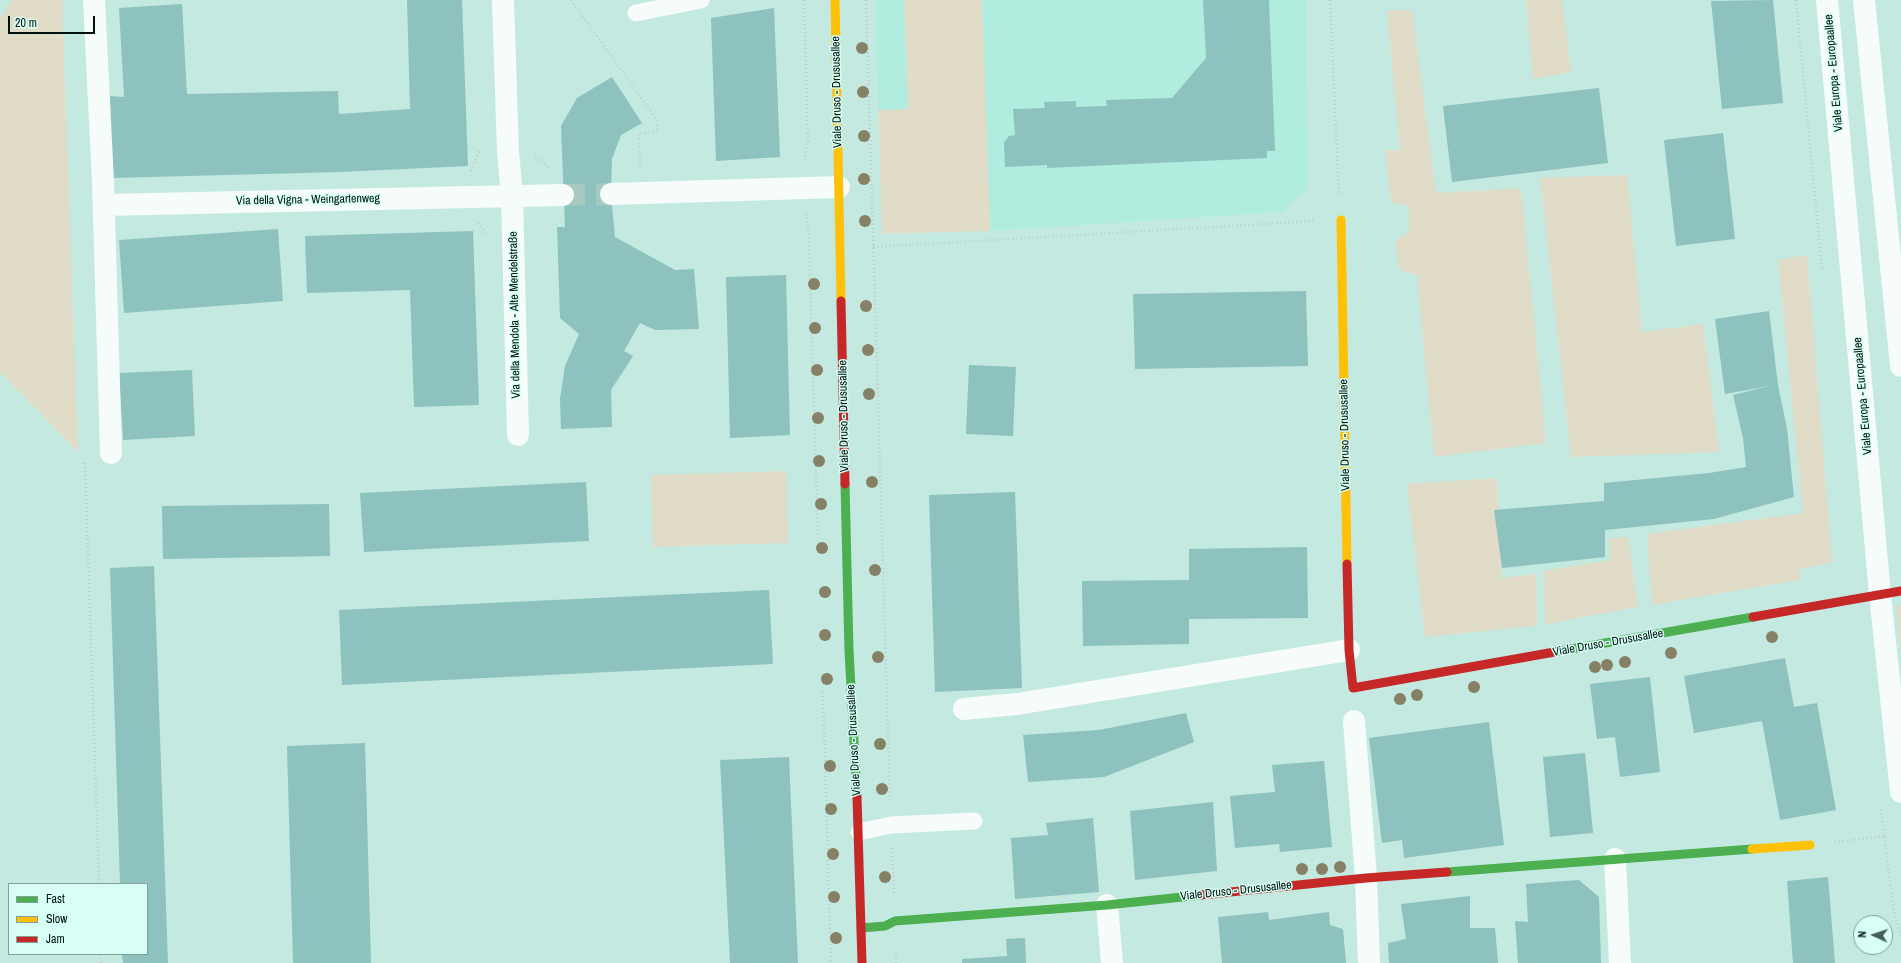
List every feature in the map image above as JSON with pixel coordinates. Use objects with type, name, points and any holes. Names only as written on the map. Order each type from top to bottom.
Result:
[{"type":"street","points":[[94,0],[104,205],[111,453]]},
{"type":"street","name":"Via della Mendola - Alte Mendelstraße","points":[[504,0],[508,152],[512,196],[518,435]]},
{"type":"street","name":"Viale Druso - Drususallee","points":[[835,0],[849,651],[859,832],[862,963]]},
{"type":"street","name":"Viale Europa - Europaallee","points":[[1827,0],[1891,593],[1901,792]]},
{"type":"street","points":[[1864,0],[1901,366]]},
{"type":"street","points":[[611,194],[839,187]]},
{"type":"street","points":[[512,196],[563,195]]},
{"type":"street","name":"Via della Vigna - Weingartenweg","points":[[104,205],[512,196]]},
{"type":"street","name":"Viale Druso - Drususallee","points":[[1341,220],[1349,650],[1353,688],[1891,593]]},
{"type":"street","points":[[964,709],[1017,704],[1349,650]]},
{"type":"street","points":[[1354,721],[1366,878],[1369,963]]},
{"type":"street","name":"Viale Druso - Drususallee","points":[[861,928],[885,926],[895,921],[1107,905],[1366,878],[1810,845]]},
{"type":"street","points":[[1615,859],[1620,963]]},
{"type":"street","points":[[1107,905],[1112,963]]},
{"type":"lane","points":[[636,13],[701,0]]},
{"type":"lane","points":[[859,832],[891,825],[974,820]]},
{"type":"path","points":[[571,0],[657,120],[658,132],[639,133],[640,193]]},
{"type":"path","points":[[804,0],[808,140],[804,162]]},
{"type":"path","points":[[866,0],[896,963]]},
{"type":"path","points":[[873,247],[1341,220],[1330,0]]},
{"type":"path","points":[[804,207],[808,219],[809,238]]},
{"type":"path","points":[[85,455],[98,883]]},
{"type":"path","points":[[1810,845],[1884,836]]},
{"type":"shaded area","points":[[12,0],[62,0],[78,452],[0,372],[0,18]]},
{"type":"shaded area","points":[[875,0],[1306,0],[1308,187],[1283,212],[990,231],[882,234]]},
{"type":"shaded area","points":[[904,0],[982,0],[990,231],[882,234],[878,110],[908,109]]},
{"type":"shaded area","points":[[1526,0],[1562,0],[1571,72],[1533,79]]},
{"type":"shaded area","points":[[1387,10],[1412,10],[1436,193],[1521,188],[1546,443],[1434,457],[1417,275],[1399,270],[1395,241],[1409,232],[1409,205],[1391,203],[1385,150],[1400,151]]},
{"type":"shaded area","points":[[1627,175],[1642,332],[1703,324],[1719,452],[1571,457],[1540,178]]},
{"type":"shaded area","points":[[1807,255],[1832,562],[1800,569],[1800,580],[1652,605],[1647,534],[1803,513],[1778,260]]},
{"type":"shaded area","points":[[786,471],[788,543],[653,547],[651,475]]},
{"type":"shaded area","points":[[1497,478],[1501,578],[1536,574],[1537,626],[1425,637],[1407,484]]},
{"type":"shaded area","points":[[1628,537],[1638,607],[1546,624],[1543,571],[1610,560],[1610,538]]},
{"type":"shaded area","points":[[1896,605],[1901,605],[1901,655]]},
{"type":"building","points":[[407,0],[462,0],[468,166],[340,172],[112,178],[110,96],[124,97],[119,8],[182,4],[187,94],[338,91],[339,114],[410,109]]},
{"type":"building","points":[[1203,0],[1269,0],[1275,151],[1267,151],[1267,158],[1047,168],[1047,165],[1005,167],[1004,142],[1009,136],[1015,135],[1013,109],[1045,108],[1044,102],[1076,101],[1076,107],[1107,106],[1106,100],[1172,98],[1206,58]]},
{"type":"building","points":[[1773,0],[1783,103],[1722,109],[1711,1]]},
{"type":"building","points":[[774,8],[780,157],[716,161],[711,18]]},
{"type":"building","points":[[612,77],[642,123],[621,135],[612,159],[611,194],[615,237],[675,270],[694,269],[699,329],[655,330],[640,323],[624,351],[633,356],[611,390],[612,427],[561,429],[560,399],[565,366],[579,334],[560,318],[557,227],[565,227],[561,126],[577,98]]},
{"type":"building","points":[[1599,88],[1608,163],[1452,182],[1443,106]]},
{"type":"building","points":[[1723,133],[1735,239],[1676,246],[1664,140]]},
{"type":"building","points":[[278,229],[283,301],[124,313],[119,240]]},
{"type":"building","points":[[473,231],[479,405],[414,407],[410,290],[307,293],[305,236]]},
{"type":"building","points":[[786,275],[790,435],[730,438],[726,277]]},
{"type":"building","points":[[1306,291],[1308,366],[1135,369],[1133,294]]},
{"type":"building","points":[[1769,311],[1778,385],[1787,429],[1794,497],[1714,519],[1605,530],[1605,557],[1502,568],[1494,510],[1604,501],[1604,483],[1709,473],[1746,467],[1743,438],[1733,395],[1769,386],[1725,394],[1715,319]]},
{"type":"building","points":[[969,365],[1016,367],[1013,436],[966,434]]},
{"type":"building","points":[[192,370],[195,436],[123,440],[119,373]]},
{"type":"building","points":[[586,482],[589,541],[364,552],[360,493]]},
{"type":"building","points":[[1015,492],[1022,688],[935,692],[929,495]]},
{"type":"building","points":[[329,504],[330,556],[163,559],[162,506]]},
{"type":"building","points":[[1307,547],[1308,618],[1189,619],[1189,644],[1083,646],[1082,581],[1189,580],[1189,549]]},
{"type":"building","points":[[154,566],[168,963],[123,963],[122,955],[148,955],[148,883],[120,883],[110,568]]},
{"type":"building","points":[[769,590],[773,664],[342,685],[339,610]]},
{"type":"building","points":[[1785,658],[1794,707],[1817,703],[1836,810],[1780,820],[1762,721],[1694,733],[1684,676]]},
{"type":"building","points":[[1650,677],[1660,772],[1620,777],[1615,737],[1597,739],[1590,684]]},
{"type":"building","points":[[1186,713],[1194,742],[1104,777],[1028,782],[1023,735],[1099,730]]},
{"type":"building","points":[[1489,722],[1504,845],[1404,858],[1402,840],[1382,843],[1369,738]]},
{"type":"building","points":[[365,743],[371,963],[293,963],[287,746]]},
{"type":"building","points":[[1585,753],[1593,833],[1550,837],[1543,757]]},
{"type":"building","points":[[789,757],[798,963],[730,963],[720,760]]},
{"type":"building","points":[[1324,761],[1332,847],[1280,852],[1279,844],[1235,848],[1230,796],[1275,792],[1272,765]]},
{"type":"building","points":[[1213,802],[1217,871],[1135,880],[1130,811]]},
{"type":"building","points":[[1093,818],[1099,892],[1015,899],[1011,838],[1048,835],[1046,823]]},
{"type":"building","points":[[1828,877],[1835,963],[1793,963],[1787,881]]},
{"type":"building","points":[[1579,880],[1599,897],[1601,963],[1518,963],[1515,921],[1528,922],[1526,884]]},
{"type":"building","points":[[1470,896],[1470,928],[1495,928],[1498,963],[1389,963],[1388,943],[1406,939],[1401,904]]},
{"type":"building","points":[[1268,912],[1269,920],[1329,912],[1330,925],[1343,929],[1346,963],[1222,963],[1218,917]]},
{"type":"building","points":[[1025,938],[1026,963],[962,963],[962,959],[1007,956],[1006,939]]},
{"type":"tunnel","points":[[563,195],[611,194]]},
{"type":"traffic: fast","points":[[845,484],[849,651],[857,797]]},
{"type":"traffic: fast","points":[[1560,651],[1753,617]]},
{"type":"traffic: fast","points":[[1447,872],[1752,849]]},
{"type":"traffic: fast","points":[[861,928],[885,926],[895,921],[1107,905],[1201,895]]},
{"type":"traffic: slow","points":[[835,0],[841,301]]},
{"type":"traffic: slow","points":[[1341,220],[1347,564]]},
{"type":"traffic: slow","points":[[1752,849],[1810,845]]},
{"type":"traffic: jam","points":[[841,301],[845,484]]},
{"type":"traffic: jam","points":[[1347,564],[1349,650],[1353,688],[1560,651]]},
{"type":"traffic: jam","points":[[1753,617],[1901,591]]},
{"type":"traffic: jam","points":[[857,797],[862,963]]},
{"type":"traffic: jam","points":[[1201,895],[1366,878],[1447,872]]}]
